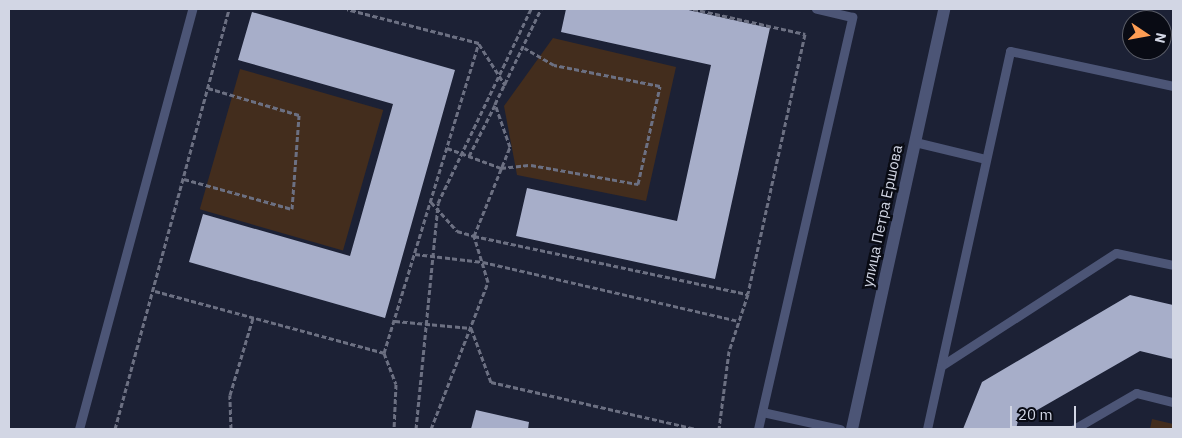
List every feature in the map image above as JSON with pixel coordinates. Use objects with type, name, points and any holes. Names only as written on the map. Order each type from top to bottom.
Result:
[{"type":"street","name":"улица Петра Ершова","points":[[852,429],[944,9]]},
{"type":"lane","points":[[79,429],[192,9]]},
{"type":"lane","points":[[758,429],[852,17],[816,9]]},
{"type":"lane","points":[[927,429],[1010,51],[1173,86]]},
{"type":"lane","points":[[915,142],[986,159]]},
{"type":"lane","points":[[941,366],[1116,253],[1173,265]]},
{"type":"lane","points":[[1074,429],[1136,394],[1173,402]]},
{"type":"lane","points":[[762,412],[840,429]]},
{"type":"path","points":[[115,429],[155,291],[229,9]]},
{"type":"path","points":[[347,9],[479,43],[506,85]]},
{"type":"path","points":[[416,429],[437,211],[462,153],[531,9]]},
{"type":"path","points":[[469,156],[525,48],[541,9]]},
{"type":"path","points":[[693,9],[805,34],[748,294],[730,351],[718,429]]},
{"type":"path","points":[[394,429],[396,384],[384,353],[479,43]]},
{"type":"path","points":[[447,148],[502,168],[531,165],[638,184],[660,86],[554,65],[525,48]]},
{"type":"path","points":[[184,179],[292,209],[299,115],[208,88]]},
{"type":"path","points":[[431,429],[488,282],[474,236],[510,148],[495,104]]},
{"type":"path","points":[[431,202],[437,211],[457,230],[474,236],[748,294]]},
{"type":"path","points":[[415,254],[483,262],[739,321]]},
{"type":"path","points":[[155,291],[384,353]]},
{"type":"path","points":[[230,429],[230,395],[253,318]]},
{"type":"path","points":[[395,321],[427,321],[471,328]]},
{"type":"path","points":[[471,328],[491,382],[696,429]]},
{"type":"shaded area","points":[[553,38],[676,67],[646,201],[517,175],[504,106]]},
{"type":"shaded area","points":[[240,69],[383,110],[343,250],[200,209]]},
{"type":"shaded area","points":[[1152,419],[1173,424],[1173,429],[1150,429]]},
{"type":"building","points":[[566,9],[684,9],[770,28],[715,279],[516,236],[527,188],[677,221],[711,65],[561,32]]},
{"type":"building","points":[[252,12],[455,70],[385,318],[189,262],[203,214],[350,256],[393,104],[238,60]]},
{"type":"building","points":[[1130,295],[1173,305],[1173,359],[1140,351],[1018,421],[1016,429],[963,429],[982,382]]},
{"type":"building","points":[[476,410],[529,422],[528,429],[471,429]]}]
